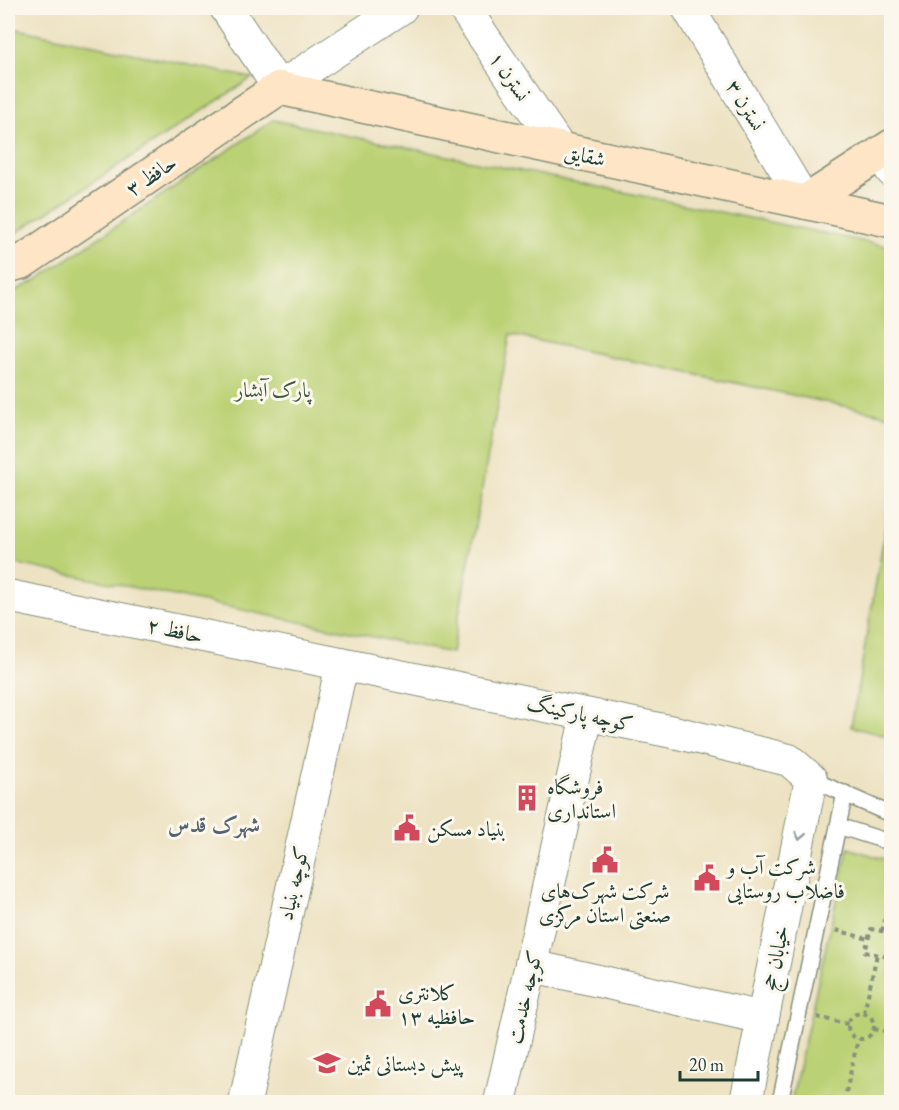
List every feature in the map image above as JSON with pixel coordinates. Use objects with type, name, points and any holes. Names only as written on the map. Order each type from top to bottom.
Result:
[{"type":"street","points":[[226,8],[279,88],[369,16],[401,8]]},
{"type":"street","name":"نسترن ۱","points":[[464,8],[557,144]]},
{"type":"street","name":"نسترن ۳","points":[[688,8],[804,202]]},
{"type":"street","name":"شقایق","points":[[279,88],[891,221]]},
{"type":"street","name":"حافظ ۳","points":[[12,263],[279,88]]},
{"type":"street","points":[[804,202],[888,156]]},
{"type":"street","name":"حافظ ۲","points":[[8,596],[342,664]]},
{"type":"street","name":"کوچه پارکینگ","points":[[342,664],[789,760],[811,779]]},
{"type":"street","name":"کوچه بنیاد","points":[[245,1102],[342,664]]},
{"type":"street","name":"کوچه خدمت","points":[[500,1102],[587,715]]},
{"type":"street","name":"خیابان حج","points":[[746,1102],[811,779]]},
{"type":"street","points":[[532,966],[763,1018]]},
{"type":"lane","points":[[811,779],[891,815]]},
{"type":"lane","points":[[780,1102],[845,793]]},
{"type":"lane","points":[[838,826],[891,843]]},
{"type":"path","points":[[882,931],[891,888]]},
{"type":"path","points":[[817,925],[868,939]]},
{"type":"path","points":[[891,933],[871,928],[865,952],[890,957],[891,949]]},
{"type":"path","points":[[864,1013],[877,954]]},
{"type":"path","points":[[799,1013],[848,1024]]},
{"type":"path","points":[[864,1013],[870,1016],[874,1029],[865,1039],[858,1039],[848,1030],[850,1017],[864,1013]]},
{"type":"path","points":[[874,1029],[891,1033]]},
{"type":"path","points":[[844,1101],[858,1039]]},
{"type":"path","points":[[831,1102],[832,1098],[851,1102]]},
{"type":"green space","points":[[8,27],[252,78],[8,238]]},
{"type":"green space","name":"پارک آبشار","points":[[273,120],[891,247],[891,416],[510,335],[452,653],[8,562],[8,294],[35,281]]},
{"type":"green space","points":[[891,495],[891,737],[851,727]]},
{"type":"green space","points":[[848,848],[891,861],[891,1102],[791,1102]]},
{"type":"place","name":"فروشگاه استانداری","points":[[527,798]]},
{"type":"place","name":"بنیاد مسکن","points":[[407,828]]},
{"type":"place","name":"شرکت شهرک‌های صنعتی استان مرکزی","points":[[605,860]]},
{"type":"place","name":"شرکت آب و فاضلاب روستایی","points":[[707,878]]},
{"type":"place","name":"کلانتری ۱۳ حافظیه","points":[[378,1004]]},
{"type":"place","name":"پیش دبستانی ثمین","points":[[327,1063]]},
{"type":"district","name":"شهرک قدس","points":[[214,824]]}]
